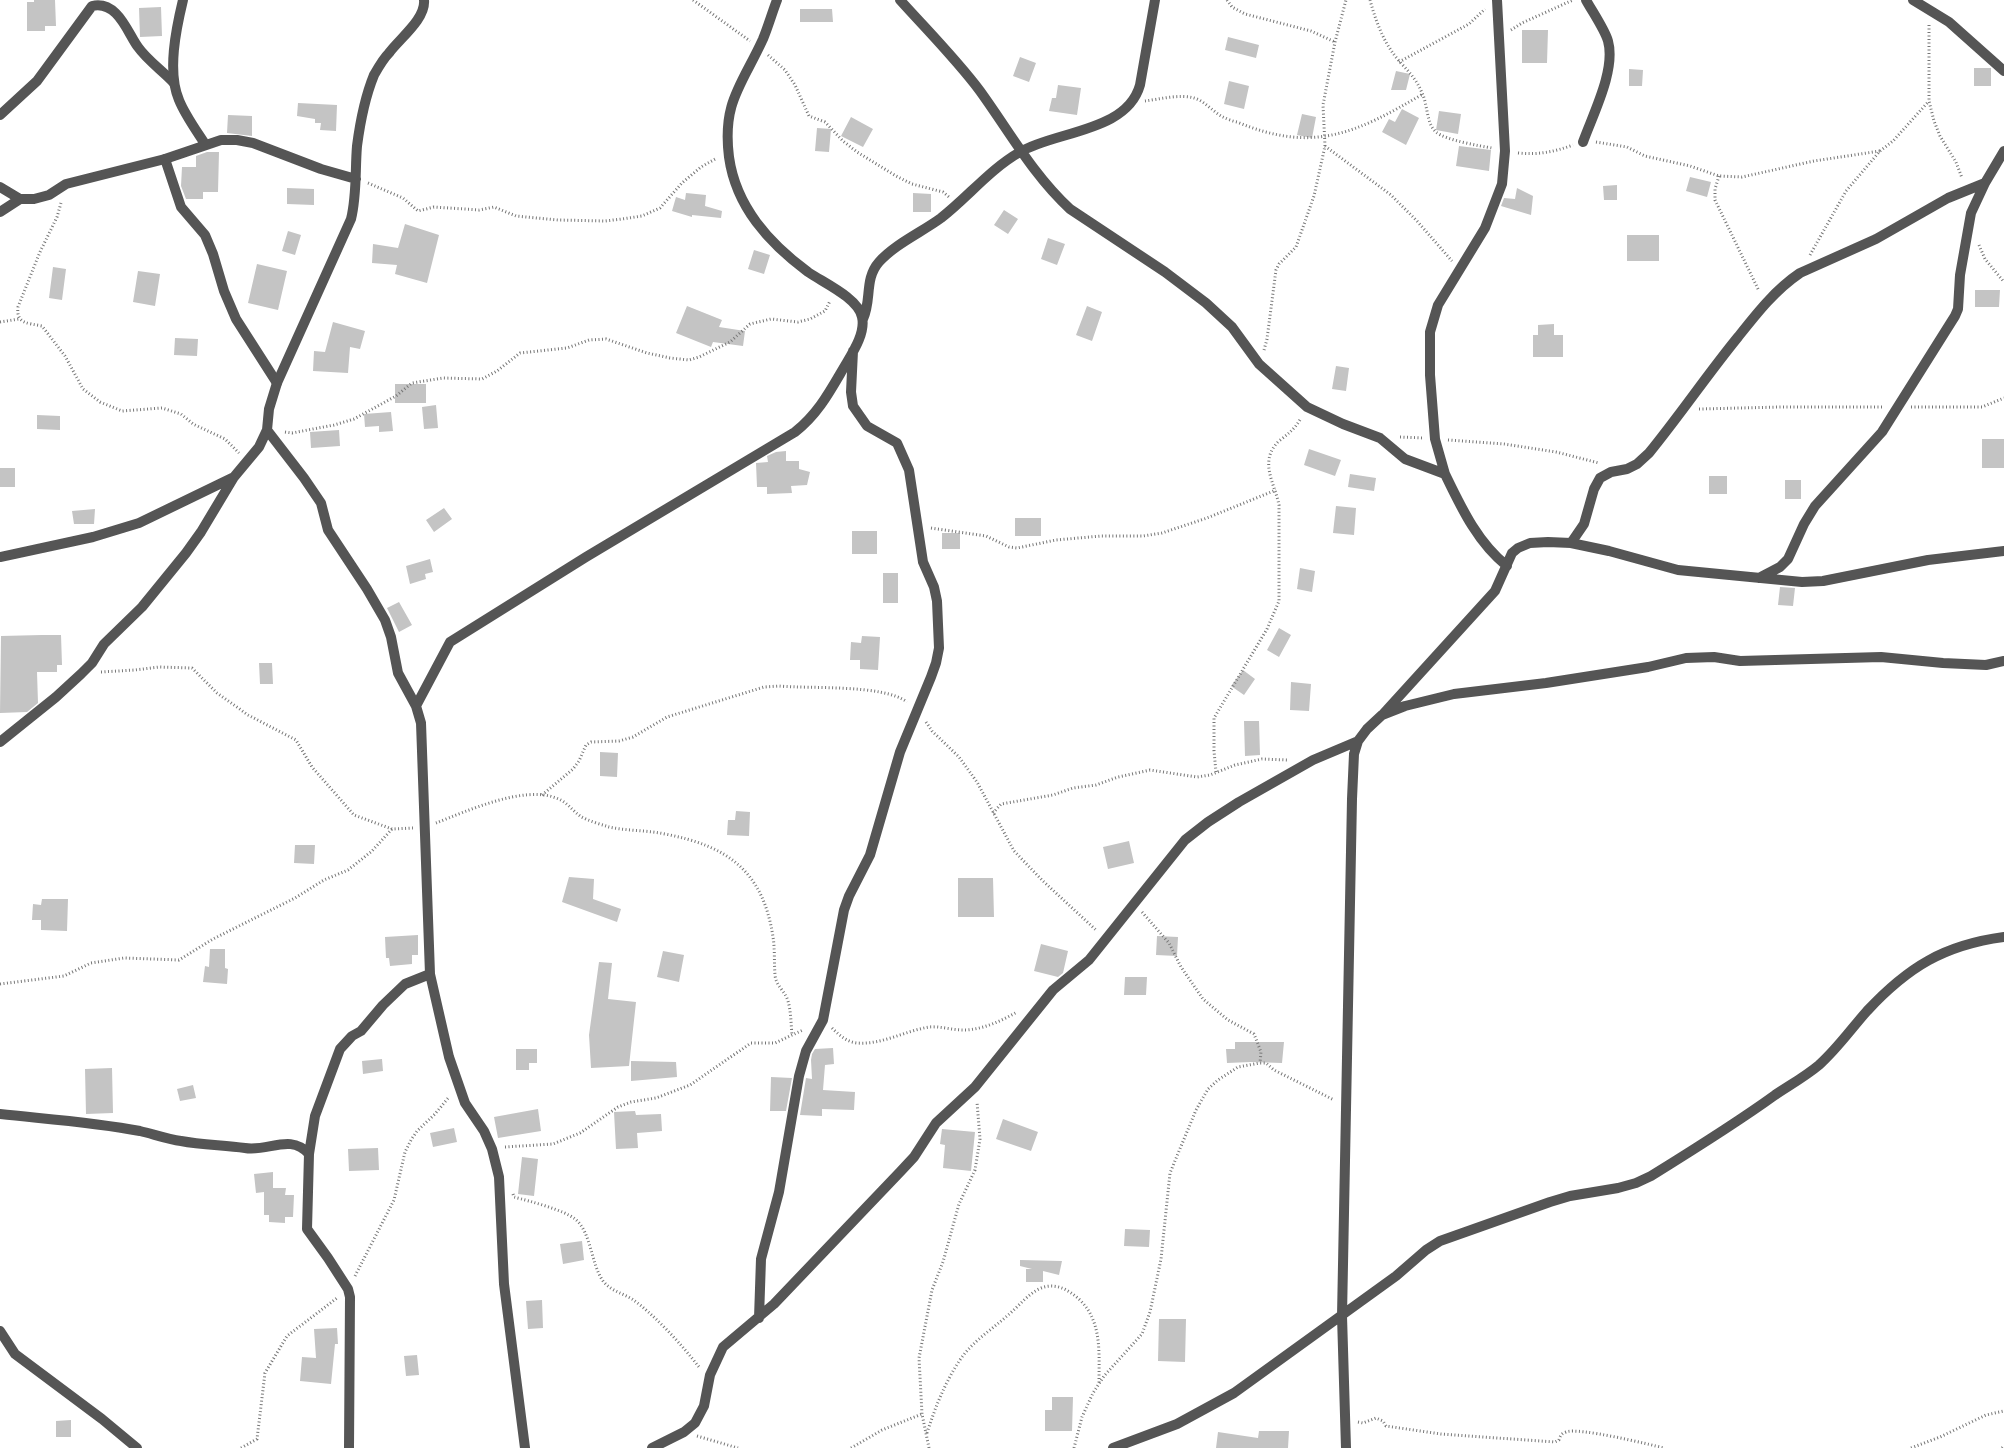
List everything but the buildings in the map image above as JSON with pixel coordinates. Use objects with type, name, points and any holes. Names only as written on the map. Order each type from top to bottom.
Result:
[{"type":"street","points":[[0,115],[37,81],[92,6],[107,0],[117,5],[137,46],[174,83]]},
{"type":"street","points":[[183,0],[176,34],[174,83],[178,100],[205,144]]},
{"type":"street","points":[[0,742],[56,697],[81,674],[92,663],[104,644],[142,607],[202,532],[234,478],[259,447],[267,430],[269,409],[277,383],[351,219],[361,121],[375,75],[388,53],[409,30],[420,14],[425,6],[424,0]]},
{"type":"street","points":[[777,0],[759,47],[732,99],[728,120],[729,152],[736,186],[746,209],[780,250],[852,301],[859,309],[863,318]]},
{"type":"street","points":[[900,0],[948,51],[980,91],[1044,182],[1070,209],[1165,272],[1206,304],[1232,327],[1258,364],[1307,406],[1343,424],[1380,438],[1405,459],[1445,474]]},
{"type":"street","points":[[416,706],[450,642],[586,557],[795,432],[810,419],[822,405],[853,351],[867,311],[871,275],[881,260],[959,203],[996,168],[1021,151],[1102,122],[1131,104],[1137,96],[1140,84],[1155,0]]},
{"type":"street","points":[[1583,142],[1608,74],[1609,57],[1608,41],[1586,0]]},
{"type":"street","points":[[1913,0],[1949,22],[2004,71]]},
{"type":"street","points":[[1493,2],[1500,37],[1505,151],[1502,184],[1484,228],[1461,270],[1438,305],[1430,332],[1430,375],[1435,439],[1445,474],[1466,519],[1496,558],[1507,566]]},
{"type":"street","points":[[0,212],[20,199],[49,195],[66,184],[165,159],[221,140],[253,143],[333,174],[356,179]]},
{"type":"street","points":[[1758,578],[1780,566],[1788,559],[1804,524],[1815,506],[1882,432],[1958,309],[1960,275],[1971,213],[1985,183],[2004,152]]},
{"type":"street","points":[[165,159],[180,207],[205,234],[224,291],[236,318],[277,383]]},
{"type":"street","points":[[1571,543],[1584,524],[1594,489],[1600,478],[1611,472],[1627,469],[1637,464],[1649,454],[1764,304],[1788,281],[1800,273],[1876,239],[1929,208],[1985,183]]},
{"type":"street","points":[[0,187],[20,199]]},
{"type":"street","points":[[759,1318],[761,1259],[779,1192],[799,1076],[806,1051],[823,1020],[844,910],[870,855],[900,752],[936,663],[938,648],[937,601],[934,588],[923,562],[909,470],[897,443],[867,426],[854,406],[851,392],[853,351]]},
{"type":"street","points":[[267,430],[321,503],[328,530],[368,589],[385,620],[391,637],[398,673],[416,706],[421,723],[430,974],[449,1057],[458,1084],[465,1103],[484,1131],[492,1149],[499,1177],[504,1284],[525,1448]]},
{"type":"street","points":[[0,557],[93,537],[139,523],[234,478]]},
{"type":"street","points":[[652,1448],[684,1432],[695,1423],[701,1415],[709,1380],[723,1347],[759,1318],[914,1157],[936,1123],[975,1087],[1053,990],[1084,965],[1185,840],[1239,802],[1313,760],[1358,741],[1486,602],[1495,591],[1512,553],[1518,548],[1530,543],[1571,543],[1609,551],[1678,570],[1802,582],[1823,581],[1928,560],[2004,551]]},
{"type":"street","points":[[1382,715],[1405,706],[1454,694],[1546,683],[1686,658],[1714,657],[1740,662],[1881,657],[1943,664],[1986,665],[2004,661]]},
{"type":"street","points":[[1346,1448],[1342,1316],[1352,799],[1354,754],[1358,741]]},
{"type":"street","points":[[1113,1448],[1176,1424],[1234,1393],[1342,1316],[1440,1241],[1550,1202],[1580,1194],[1618,1188],[1651,1176],[1754,1110],[1819,1065],[1868,1010],[1922,963],[1959,946],[2004,937]]},
{"type":"street","points":[[349,1448],[351,1312],[348,1289],[307,1229],[309,1154],[315,1116],[340,1049],[352,1036],[361,1031],[383,1005],[405,984],[430,974]]},
{"type":"street","points":[[0,1114],[109,1126],[140,1131],[180,1141],[251,1149],[293,1144],[304,1147],[309,1154]]},
{"type":"street","points":[[0,1331],[15,1354],[137,1448]]},
{"type":"path","points":[[694,0],[759,47],[784,70],[795,85],[809,116],[825,122],[843,141],[857,152],[896,176],[912,184],[943,192],[959,203]]},
{"type":"path","points":[[1227,0],[1232,7],[1245,14],[1311,31],[1335,42]]},
{"type":"path","points":[[1258,364],[1268,339],[1276,270],[1279,264],[1296,246],[1314,196],[1325,146],[1323,105],[1335,42],[1346,0]]},
{"type":"path","points":[[1370,0],[1380,32],[1400,62],[1412,74],[1423,94],[1428,118],[1436,132],[1459,140],[1505,151],[1540,154],[1583,142],[1596,142],[1627,147],[1645,156],[1690,166],[1720,176],[1742,177],[1814,161],[1880,151]]},
{"type":"path","points":[[1500,37],[1522,23],[1573,0]]},
{"type":"path","points":[[1400,62],[1470,24],[1493,2]]},
{"type":"path","points":[[1930,12],[1928,50],[1929,101],[1940,136],[1956,162],[1969,191]]},
{"type":"path","points":[[1131,104],[1176,97],[1193,98],[1223,117],[1258,130],[1305,139],[1341,134],[1365,125],[1423,94]]},
{"type":"path","points":[[1800,273],[1846,191],[1880,151],[1893,141],[1929,101]]},
{"type":"path","points":[[1325,146],[1390,195],[1417,221],[1461,270]]},
{"type":"path","points":[[356,179],[403,198],[418,211],[434,207],[479,210],[494,207],[516,216],[558,220],[605,221],[642,216],[660,208],[682,183],[701,167],[729,152]]},
{"type":"path","points":[[1720,176],[1715,189],[1715,200],[1764,304]]},
{"type":"path","points":[[66,184],[58,217],[40,252],[18,307],[17,314],[19,319],[22,322],[42,326],[65,356],[83,389],[100,402],[122,411],[162,408],[181,414],[193,424],[225,439],[248,462]]},
{"type":"path","points":[[1978,240],[1985,259],[2004,282]]},
{"type":"path","points":[[267,430],[292,433],[334,425],[370,411],[412,383],[443,378],[482,379],[520,354],[567,348],[589,340],[606,339],[647,353],[678,359],[699,357],[730,342],[750,324],[759,320],[771,319],[798,322],[819,316],[825,311],[834,289]]},
{"type":"path","points":[[0,322],[19,319]]},
{"type":"path","points":[[1683,411],[1718,408],[1982,407],[2004,398]]},
{"type":"path","points":[[1216,772],[1214,718],[1268,629],[1279,601],[1279,505],[1276,490],[1269,475],[1269,460],[1277,444],[1294,429],[1307,406]]},
{"type":"path","points":[[1380,438],[1404,437],[1504,444],[1556,452],[1600,463]]},
{"type":"path","points":[[918,527],[948,529],[986,536],[1009,547],[1017,548],[1056,540],[1101,536],[1143,536],[1162,533],[1208,518],[1276,490]]},
{"type":"path","points":[[81,674],[159,667],[192,668],[216,693],[248,715],[296,740],[312,767],[354,815],[392,829],[425,827],[504,799],[542,795],[558,798],[581,816],[609,827],[666,834],[717,850],[730,857],[743,868],[759,892],[773,937],[777,985],[788,1000],[792,1035]]},
{"type":"path","points":[[542,795],[573,769],[586,745],[591,742],[633,737],[667,717],[764,687],[851,689],[890,694],[904,700],[918,710],[932,731],[960,757],[977,782],[1014,851],[1043,881],[1106,939]]},
{"type":"path","points":[[993,813],[1001,804],[1053,795],[1073,788],[1096,785],[1118,777],[1150,770],[1197,777],[1262,759],[1313,760]]},
{"type":"path","points":[[0,984],[64,976],[91,963],[124,958],[179,960],[213,939],[352,867],[372,851],[392,829]]},
{"type":"path","points":[[1134,902],[1169,943],[1184,974],[1203,999],[1228,1020],[1254,1034],[1261,1052],[1260,1063]]},
{"type":"path","points":[[492,1149],[553,1144],[580,1133],[618,1107],[631,1102],[656,1098],[690,1085],[751,1043],[775,1043],[823,1020],[846,1040],[857,1043],[875,1042],[931,1027],[963,1030],[976,1029],[1002,1021],[1019,1011]]},
{"type":"path","points":[[1074,1448],[1082,1417],[1099,1384],[1142,1334],[1150,1312],[1161,1259],[1170,1173],[1196,1110],[1208,1089],[1238,1067],[1266,1063],[1274,1070],[1346,1107]]},
{"type":"path","points":[[241,1448],[257,1439],[265,1373],[287,1336],[348,1289],[380,1231],[394,1200],[405,1152],[411,1140],[417,1131],[435,1114],[458,1084]]},
{"type":"path","points":[[929,1448],[922,1414],[919,1358],[932,1290],[943,1262],[959,1204],[975,1170],[980,1139],[975,1087]]},
{"type":"path","points":[[499,1177],[508,1183],[514,1196],[575,1219],[582,1229],[604,1281],[614,1290],[644,1309],[685,1349],[709,1380]]},
{"type":"path","points":[[926,1433],[944,1388],[959,1361],[972,1344],[1040,1288],[1049,1286],[1062,1288],[1078,1297],[1091,1312],[1096,1324],[1099,1384]]},
{"type":"path","points":[[1910,1448],[1948,1434],[1986,1415],[2004,1411]]},
{"type":"path","points":[[851,1448],[882,1430],[922,1414]]},
{"type":"path","points":[[1345,1421],[1364,1423],[1376,1418],[1383,1421],[1386,1426],[1441,1434],[1554,1442],[1559,1440],[1561,1435],[1566,1432],[1582,1430],[1664,1448]]},
{"type":"path","points":[[684,1432],[738,1448]]}]
